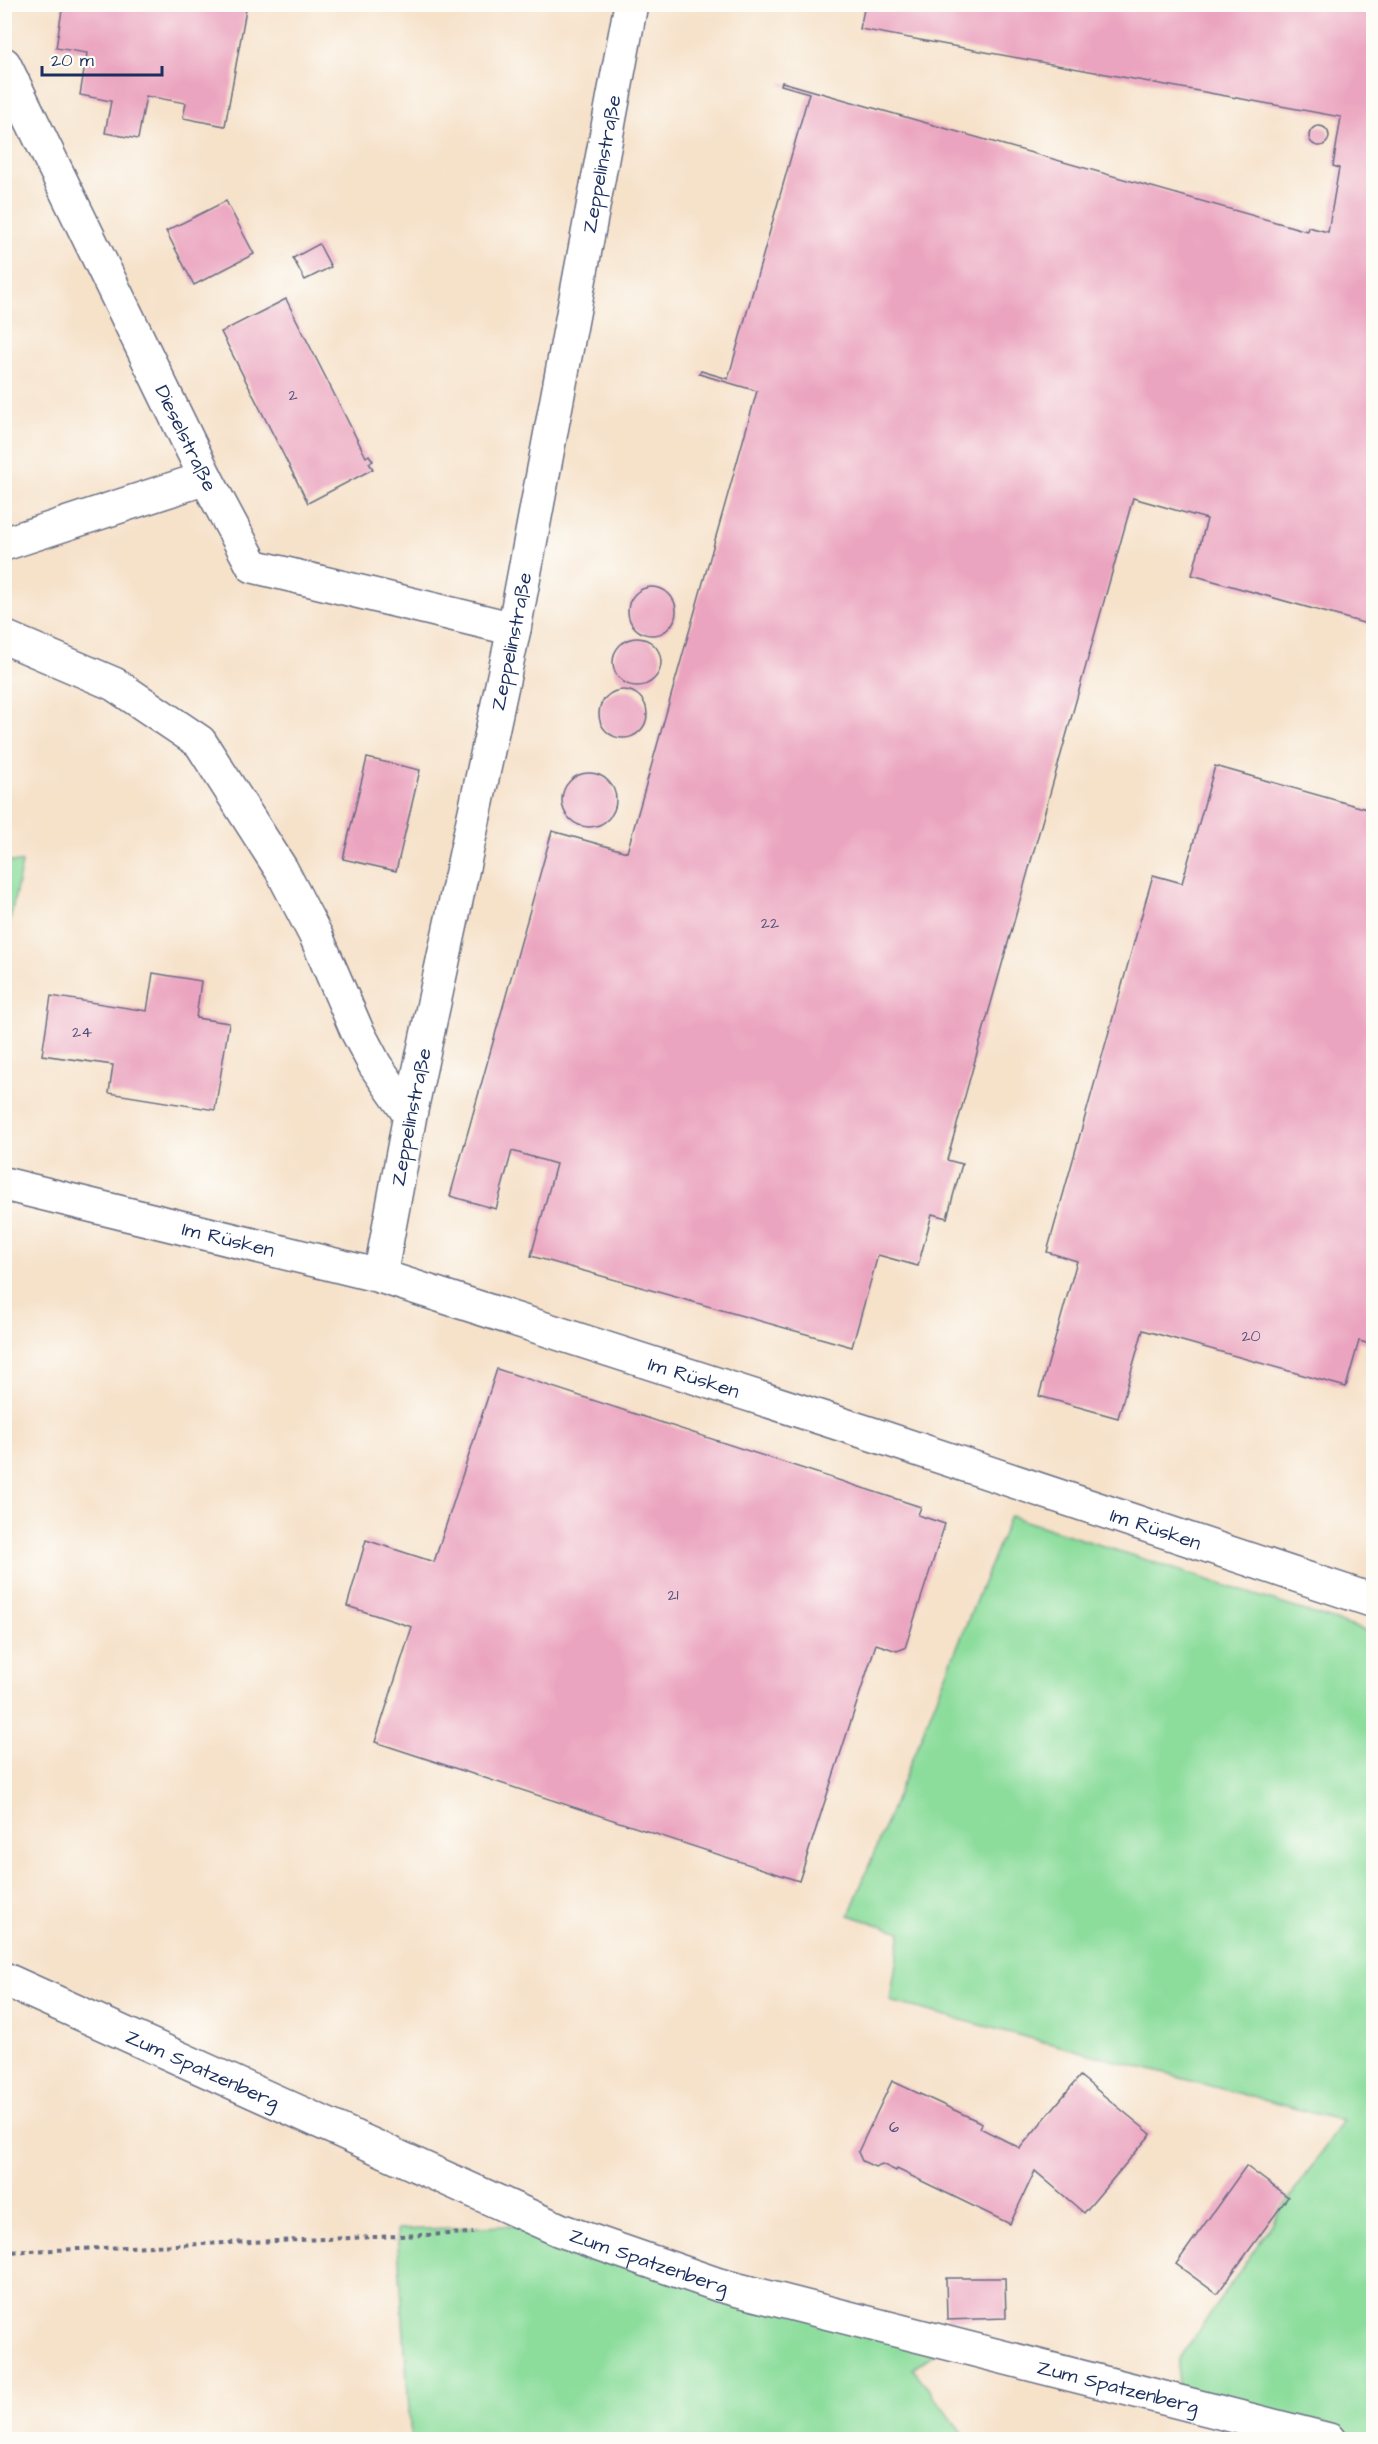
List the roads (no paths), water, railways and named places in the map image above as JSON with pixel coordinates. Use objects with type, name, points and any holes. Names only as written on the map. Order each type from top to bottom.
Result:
[{"type":"street","name":"Zeppelinstraße","points":[[380,1276],[410,1115],[514,629],[632,4]]},
{"type":"street","name":"Dieselstraße","points":[[4,64],[14,111],[254,566],[514,629]]},
{"type":"street","points":[[4,544],[206,478]]},
{"type":"street","points":[[4,637],[114,684],[200,742],[281,869],[316,936],[357,1031],[375,1065],[410,1115]]},
{"type":"street","name":"Im Rüsken","points":[[4,1184],[380,1276],[881,1437],[1374,1601]]},
{"type":"street","name":"Zum Spatzenberg","points":[[4,1979],[560,2229],[707,2281],[1329,2439]]}]
